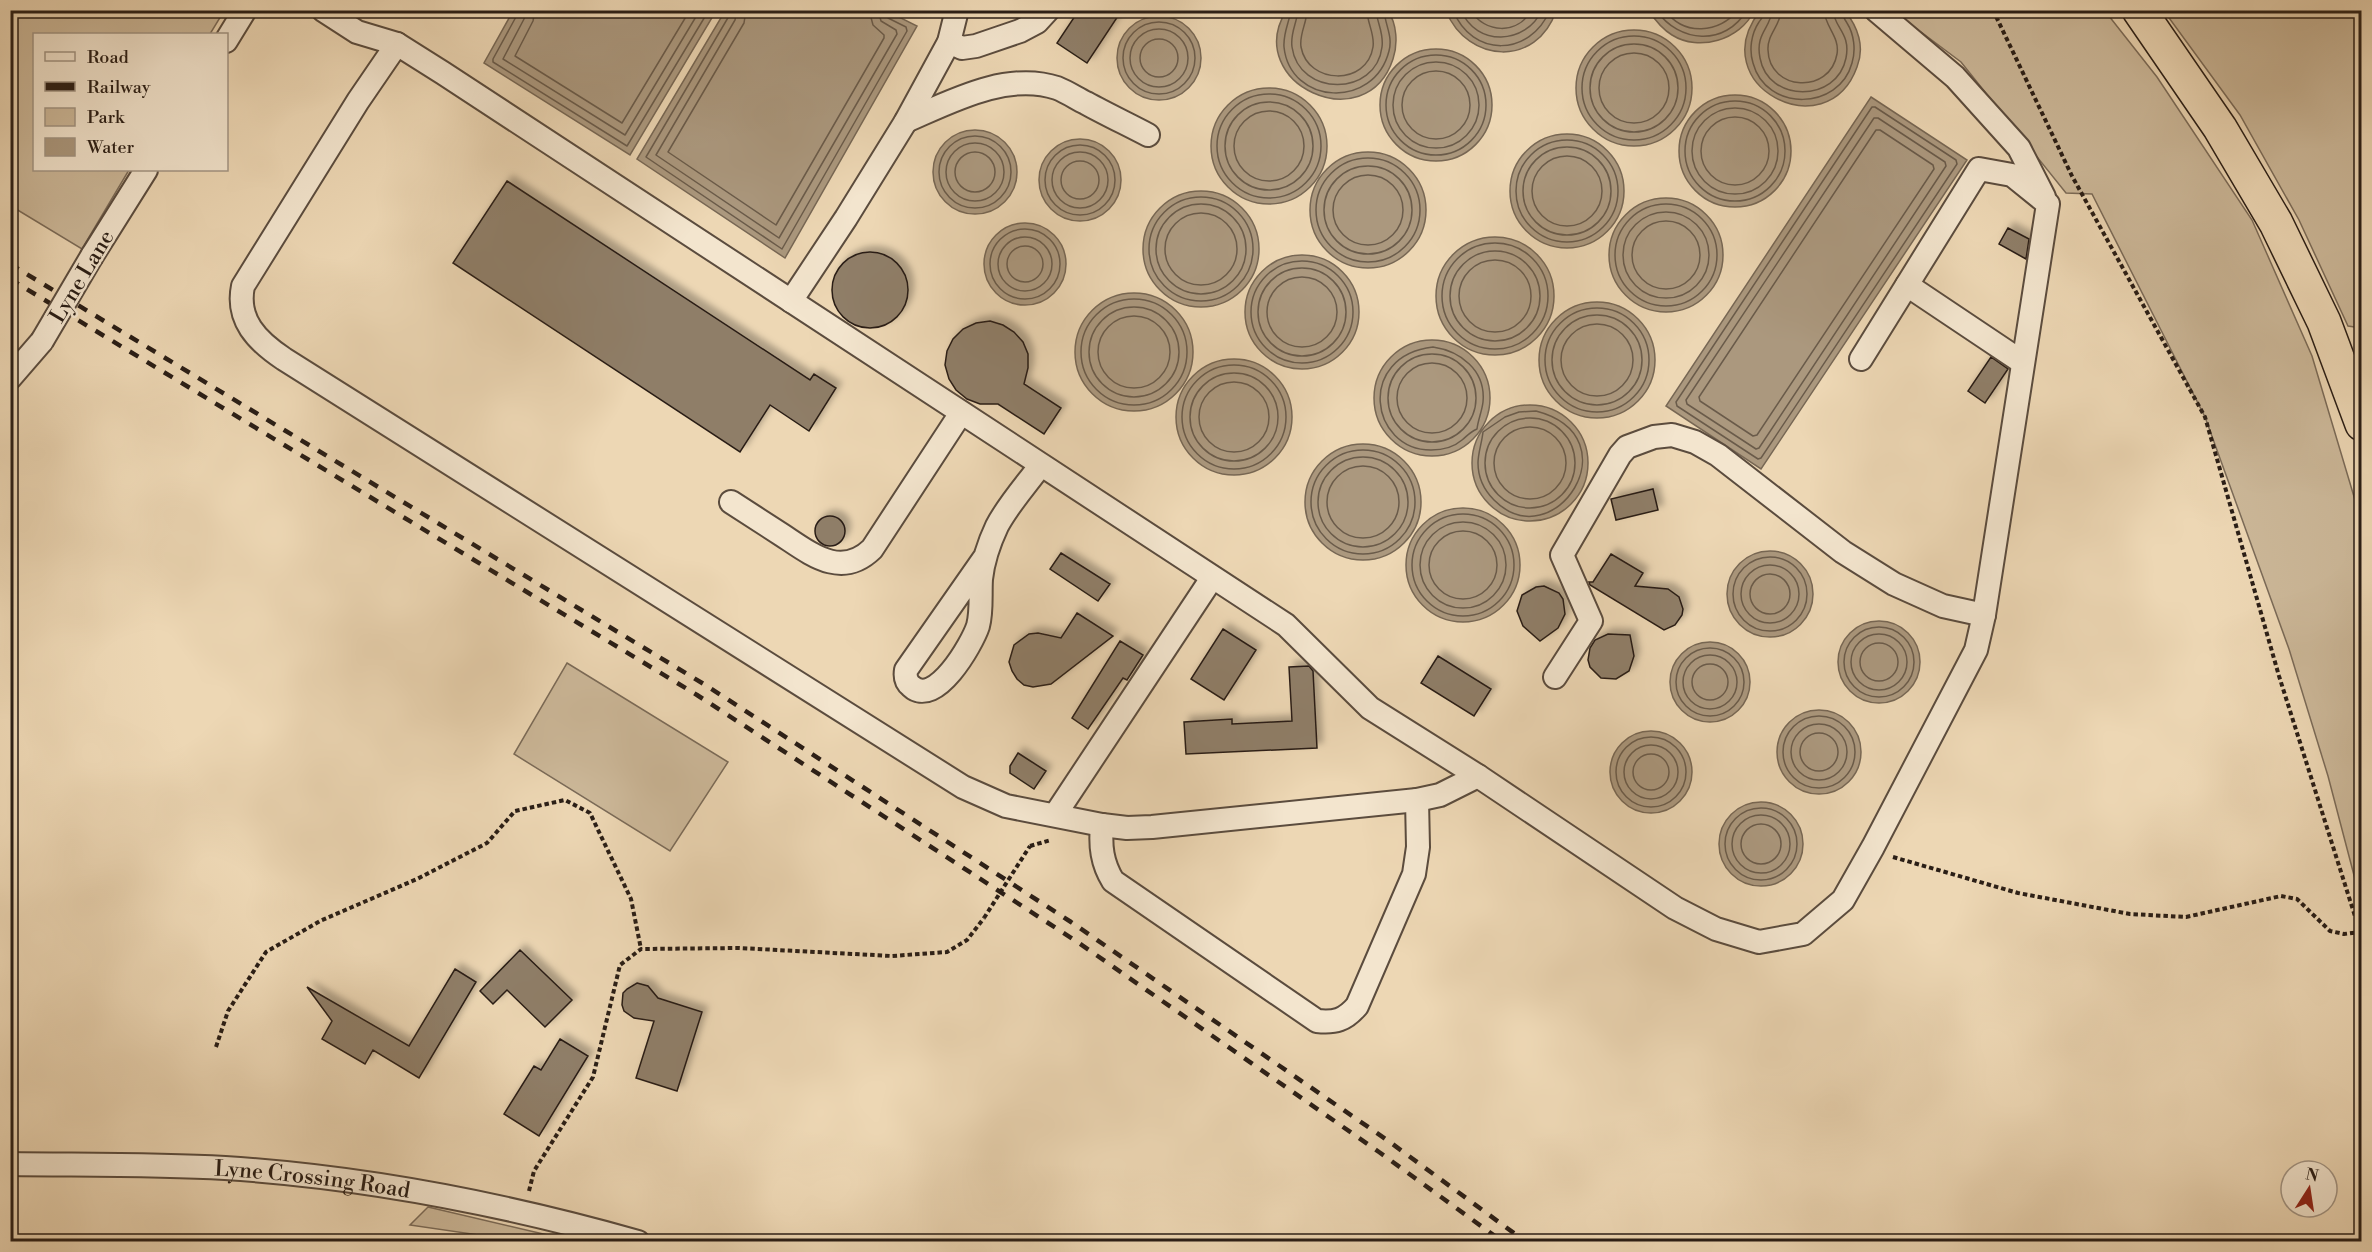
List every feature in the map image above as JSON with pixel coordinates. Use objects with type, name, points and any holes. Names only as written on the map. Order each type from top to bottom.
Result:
[{"type":"highway","points":[[2139,10],[2220,128],[2276,223],[2324,322],[2361,424]]},
{"type":"street","points":[[228,37],[245,10]]},
{"type":"street","points":[[323,10],[357,32],[397,44],[1286,625],[1370,708],[1478,776],[1675,908],[1716,929],[1760,942],[1803,934],[1842,900],[1873,847],[1976,650],[1984,615],[2048,204],[2019,148],[1955,77],[1876,10]]},
{"type":"street","points":[[791,301],[906,121],[949,42],[957,10]]},
{"type":"street","points":[[949,42],[962,48],[976,46],[1020,31],[1036,22],[1048,10]]},
{"type":"street","points":[[397,44],[358,101],[243,286],[241,299],[243,315],[260,339],[284,359],[963,787],[1006,806],[1102,825],[1127,828],[1152,827],[1416,800],[1440,795],[1478,776]]},
{"type":"street","points":[[906,121],[986,90],[1014,85],[1035,85],[1056,88],[1148,135]]},
{"type":"street","points":[[1861,359],[1979,169],[2012,175],[2048,204]]},
{"type":"street","name":"Lyne Lane","points":[[10,378],[42,341],[145,171]]},
{"type":"street","points":[[1907,285],[2022,362]]},
{"type":"street","points":[[731,502],[817,558],[836,563],[855,561],[864,557],[872,549],[961,413]]},
{"type":"street","points":[[1555,677],[1591,621],[1562,555],[1620,455],[1627,447],[1654,437],[1672,435],[1695,442],[1718,455],[1843,552],[1894,584],[1943,606],[1984,615]]},
{"type":"street","points":[[986,557],[906,670],[906,680],[915,689],[926,691],[932,689],[952,670],[968,647],[978,626],[986,557],[998,525],[1040,466]]},
{"type":"street","points":[[1055,815],[1212,578]]},
{"type":"street","points":[[1102,825],[1100,844],[1107,870],[1113,881],[1317,1021],[1334,1023],[1348,1015],[1357,1006],[1414,874],[1418,847],[1416,800]]},
{"type":"street","name":"Lyne Crossing Road","points":[[10,1164],[226,1168],[405,1189],[525,1212],[609,1238],[638,1242]]},
{"type":"path","points":[[1873,847],[1898,859],[2018,893],[2130,914],[2186,917],[2281,896],[2297,899],[2330,931],[2344,934],[2361,932],[2279,676],[2205,417],[2072,176],[1993,10]]},
{"type":"path","points":[[216,1047],[228,1011],[266,952],[320,921],[417,879],[487,843],[515,811],[565,800],[590,813],[631,899],[641,949]]},
{"type":"path","points":[[525,1212],[534,1171],[592,1077],[620,965],[641,949],[739,948],[892,956],[947,952],[966,940],[984,918],[1030,846]]},
{"type":"green space","points":[[10,11],[224,11],[211,33],[33,33],[33,171],[128,171],[82,249],[11,206]]},
{"type":"green space","points":[[1893,11],[2105,11],[2157,77],[2252,220],[2312,356],[2361,525],[2361,902],[2328,776],[2289,649],[2205,417],[2092,194],[2066,193],[1961,62]]},
{"type":"green space","points":[[2164,11],[2359,11],[2362,28],[2361,328],[2348,326],[2299,220],[2240,115]]},
{"type":"green space","points":[[567,663],[728,762],[670,851],[514,754]]},
{"type":"green space","points":[[428,1207],[556,1237],[562,1241],[492,1241],[493,1237],[410,1225]]},
{"type":"water","points":[[513,11],[716,11],[630,155],[484,63]]},
{"type":"water","points":[[725,11],[887,11],[917,26],[785,258],[637,159]]},
{"type":"water","points":[[1286,11],[1388,11],[1395,28],[1396,47],[1393,59],[1379,83],[1359,96],[1336,99],[1313,93],[1293,79],[1280,60],[1277,37]]},
{"type":"water","points":[[1446,11],[1556,11],[1547,29],[1534,42],[1519,50],[1502,52],[1485,49],[1470,41],[1456,29]]},
{"type":"water","points":[[1649,11],[1754,11],[1748,21],[1729,36],[1706,43],[1683,40],[1672,35]]},
{"type":"water","points":[[1760,11],[1845,11],[1857,30],[1860,52],[1857,67],[1842,91],[1821,104],[1798,105],[1776,98],[1757,83],[1746,63],[1746,38]]},
{"type":"water","points":[[1159,16],[1175,19],[1189,28],[1198,42],[1201,58],[1198,74],[1189,88],[1175,97],[1159,100],[1143,97],[1129,88],[1120,74],[1117,58],[1120,42],[1129,28],[1143,19]]},
{"type":"water","points":[[1634,30],[1656,35],[1675,47],[1687,66],[1692,88],[1687,110],[1675,129],[1656,141],[1634,146],[1612,141],[1593,129],[1581,110],[1576,88],[1581,66],[1593,47],[1612,35]]},
{"type":"water","points":[[1436,49],[1458,53],[1476,65],[1488,83],[1492,105],[1488,127],[1476,145],[1458,157],[1436,161],[1414,157],[1396,145],[1384,127],[1380,105],[1384,83],[1396,65],[1414,53]]},
{"type":"water","points":[[1269,88],[1291,93],[1310,105],[1322,124],[1327,146],[1322,168],[1310,187],[1291,199],[1269,204],[1247,199],[1228,187],[1216,168],[1211,146],[1216,124],[1228,105],[1247,93]]},
{"type":"water","points":[[1735,95],[1757,99],[1775,111],[1787,129],[1791,151],[1787,173],[1775,191],[1757,203],[1735,207],[1713,203],[1695,191],[1683,173],[1679,151],[1683,129],[1695,111],[1713,99]]},
{"type":"water","points":[[1871,97],[1967,160],[1761,469],[1666,406]]},
{"type":"water","points":[[975,130],[991,133],[1005,142],[1014,156],[1017,172],[1014,188],[1005,202],[991,211],[975,214],[959,211],[945,202],[936,188],[933,172],[936,156],[945,142],[959,133]]},
{"type":"water","points":[[1567,134],[1589,138],[1608,150],[1620,169],[1624,191],[1620,213],[1608,232],[1589,244],[1567,248],[1545,244],[1526,232],[1514,213],[1510,191],[1514,169],[1526,150],[1545,138]]},
{"type":"water","points":[[1072,139],[1088,139],[1103,146],[1114,157],[1121,172],[1118,196],[1109,209],[1088,221],[1072,221],[1057,214],[1046,203],[1039,188],[1039,172],[1046,157],[1057,146]]},
{"type":"water","points":[[1368,152],[1390,157],[1409,169],[1421,188],[1426,210],[1421,232],[1409,251],[1390,263],[1368,268],[1346,263],[1327,251],[1315,232],[1310,210],[1315,188],[1327,169],[1346,157]]},
{"type":"water","points":[[1201,191],[1223,195],[1242,208],[1255,227],[1259,249],[1255,271],[1242,290],[1223,303],[1201,307],[1179,303],[1160,290],[1147,271],[1143,249],[1147,227],[1160,208],[1179,195]]},
{"type":"water","points":[[1666,198],[1688,203],[1706,215],[1718,233],[1723,255],[1718,277],[1706,295],[1688,307],[1666,312],[1644,307],[1626,295],[1614,277],[1609,255],[1614,233],[1626,215],[1644,203]]},
{"type":"water","points":[[1025,223],[1041,226],[1054,235],[1063,248],[1066,264],[1063,280],[1054,293],[1041,302],[1025,305],[1009,302],[996,293],[987,280],[984,264],[987,248],[996,235],[1009,226]]},
{"type":"water","points":[[1495,237],[1506,238],[1528,247],[1544,263],[1553,285],[1553,307],[1544,329],[1528,345],[1506,354],[1495,355],[1484,354],[1462,345],[1446,329],[1437,307],[1436,296],[1437,285],[1446,263],[1462,247],[1484,238]]},
{"type":"water","points":[[1302,255],[1324,259],[1342,272],[1355,290],[1359,312],[1355,334],[1342,352],[1324,365],[1302,369],[1280,365],[1262,352],[1249,334],[1245,312],[1249,290],[1262,272],[1280,259]]},
{"type":"water","points":[[1134,293],[1157,297],[1176,310],[1189,329],[1193,352],[1189,375],[1176,394],[1157,407],[1134,411],[1111,407],[1092,394],[1079,375],[1075,352],[1079,329],[1092,310],[1111,297]]},
{"type":"water","points":[[1597,302],[1619,306],[1638,319],[1651,338],[1655,360],[1651,382],[1638,401],[1619,414],[1597,418],[1575,414],[1556,401],[1543,382],[1539,360],[1543,338],[1556,319],[1575,306]]},
{"type":"water","points":[[1432,340],[1454,345],[1473,357],[1485,376],[1490,398],[1485,420],[1473,439],[1454,451],[1432,456],[1410,451],[1391,439],[1379,420],[1374,398],[1379,376],[1391,357],[1410,345]]},
{"type":"water","points":[[1234,359],[1256,364],[1275,376],[1287,395],[1292,417],[1287,439],[1275,458],[1256,470],[1234,475],[1212,470],[1193,458],[1181,439],[1176,417],[1181,395],[1193,376],[1212,364]]},
{"type":"water","points":[[1530,405],[1552,409],[1571,422],[1584,441],[1588,463],[1584,485],[1571,504],[1552,517],[1530,521],[1508,517],[1489,504],[1476,485],[1472,463],[1476,441],[1489,422],[1508,409]]},
{"type":"water","points":[[1363,444],[1385,448],[1404,461],[1417,480],[1421,502],[1417,524],[1404,543],[1385,556],[1363,560],[1341,556],[1322,543],[1309,524],[1305,502],[1309,480],[1322,461],[1341,448]]},
{"type":"water","points":[[1463,508],[1485,512],[1503,525],[1516,543],[1520,565],[1516,587],[1503,605],[1485,618],[1463,622],[1441,618],[1423,605],[1410,587],[1406,565],[1410,543],[1423,525],[1441,512]]},
{"type":"water","points":[[1770,551],[1794,558],[1806,570],[1813,594],[1806,618],[1794,630],[1770,637],[1746,630],[1734,618],[1727,594],[1734,570],[1746,558]]},
{"type":"water","points":[[1871,621],[1887,621],[1902,628],[1913,639],[1920,654],[1917,678],[1908,691],[1887,703],[1871,703],[1856,696],[1845,685],[1838,670],[1838,654],[1845,639],[1856,628]]},
{"type":"water","points":[[1702,642],[1718,642],[1739,653],[1750,674],[1750,690],[1739,711],[1718,722],[1702,722],[1688,716],[1676,704],[1670,690],[1670,674],[1676,660],[1688,648]]},
{"type":"water","points":[[1819,710],[1842,717],[1854,729],[1861,752],[1854,775],[1842,787],[1819,794],[1796,787],[1784,775],[1777,752],[1784,729],[1796,717]]},
{"type":"water","points":[[1651,731],[1667,734],[1680,743],[1689,756],[1692,772],[1689,788],[1680,801],[1667,810],[1651,813],[1635,810],[1622,801],[1613,788],[1610,772],[1613,756],[1622,743],[1635,734]]},
{"type":"water","points":[[1761,802],[1777,805],[1791,814],[1800,828],[1803,844],[1800,860],[1791,874],[1777,883],[1761,886],[1745,883],[1731,874],[1722,860],[1719,844],[1722,828],[1731,814],[1745,805]]},
{"type":"building","points":[[1079,10],[1122,10],[1087,63],[1057,43]]},
{"type":"building","points":[[507,181],[810,380],[814,374],[836,388],[809,431],[770,405],[740,452],[453,263]]},
{"type":"building","points":[[2008,228],[2029,239],[2026,259],[1999,244]]},
{"type":"building","points":[[863,252],[877,252],[891,258],[902,269],[908,283],[905,305],[897,317],[877,328],[863,328],[849,322],[838,311],[832,297],[832,283],[838,269],[849,258]]},
{"type":"building","points":[[990,321],[1014,332],[1023,342],[1028,354],[1028,368],[1024,384],[1061,408],[1044,434],[998,404],[980,404],[967,399],[956,390],[949,379],[945,365],[947,351],[953,339],[963,329],[976,323]]},
{"type":"building","points":[[1991,357],[2008,369],[1985,403],[1968,391]]},
{"type":"building","points":[[1653,489],[1658,510],[1616,520],[1611,499]]},
{"type":"building","points":[[830,516],[841,520],[845,531],[841,542],[830,546],[819,542],[815,531],[819,520]]},
{"type":"building","points":[[1061,553],[1110,584],[1098,601],[1050,569]]},
{"type":"building","points":[[1611,554],[1643,573],[1635,586],[1668,589],[1679,597],[1683,609],[1675,625],[1664,630],[1590,585],[1589,582],[1593,582]]},
{"type":"building","points":[[1544,586],[1559,593],[1563,599],[1565,614],[1558,628],[1540,641],[1523,626],[1517,611],[1522,595],[1536,587]]},
{"type":"building","points":[[1077,613],[1113,636],[1051,684],[1033,687],[1024,685],[1017,679],[1009,662],[1014,645],[1029,634],[1038,633],[1061,638]]},
{"type":"building","points":[[1223,629],[1256,650],[1224,700],[1191,679]]},
{"type":"building","points":[[1608,634],[1630,635],[1634,656],[1629,671],[1616,679],[1601,678],[1590,667],[1588,660],[1590,648],[1595,640]]},
{"type":"building","points":[[1120,641],[1143,655],[1127,680],[1123,678],[1088,729],[1072,718]]},
{"type":"building","points":[[1438,656],[1491,689],[1474,716],[1421,683]]},
{"type":"building","points":[[1309,666],[1313,671],[1317,748],[1186,754],[1184,722],[1232,719],[1232,724],[1292,721],[1289,667]]},
{"type":"building","points":[[1018,753],[1046,771],[1034,789],[1010,773],[1010,766]]},
{"type":"building","points":[[520,950],[572,1000],[545,1027],[507,990],[493,1004],[480,991]]},
{"type":"building","points":[[455,969],[476,982],[419,1078],[373,1050],[365,1064],[322,1039],[332,1021],[307,987],[409,1046]]},
{"type":"building","points":[[637,983],[648,986],[658,998],[702,1012],[677,1091],[636,1078],[654,1021],[634,1018],[624,1011],[623,993]]},
{"type":"building","points":[[560,1039],[588,1056],[539,1136],[504,1114],[534,1066],[541,1070]]},
{"type":"railway","points":[[10,264],[707,686],[1071,922],[1387,1140],[1526,1242]]},
{"type":"railway","points":[[10,279],[697,695],[1079,943],[1379,1152],[1503,1242]]}]
